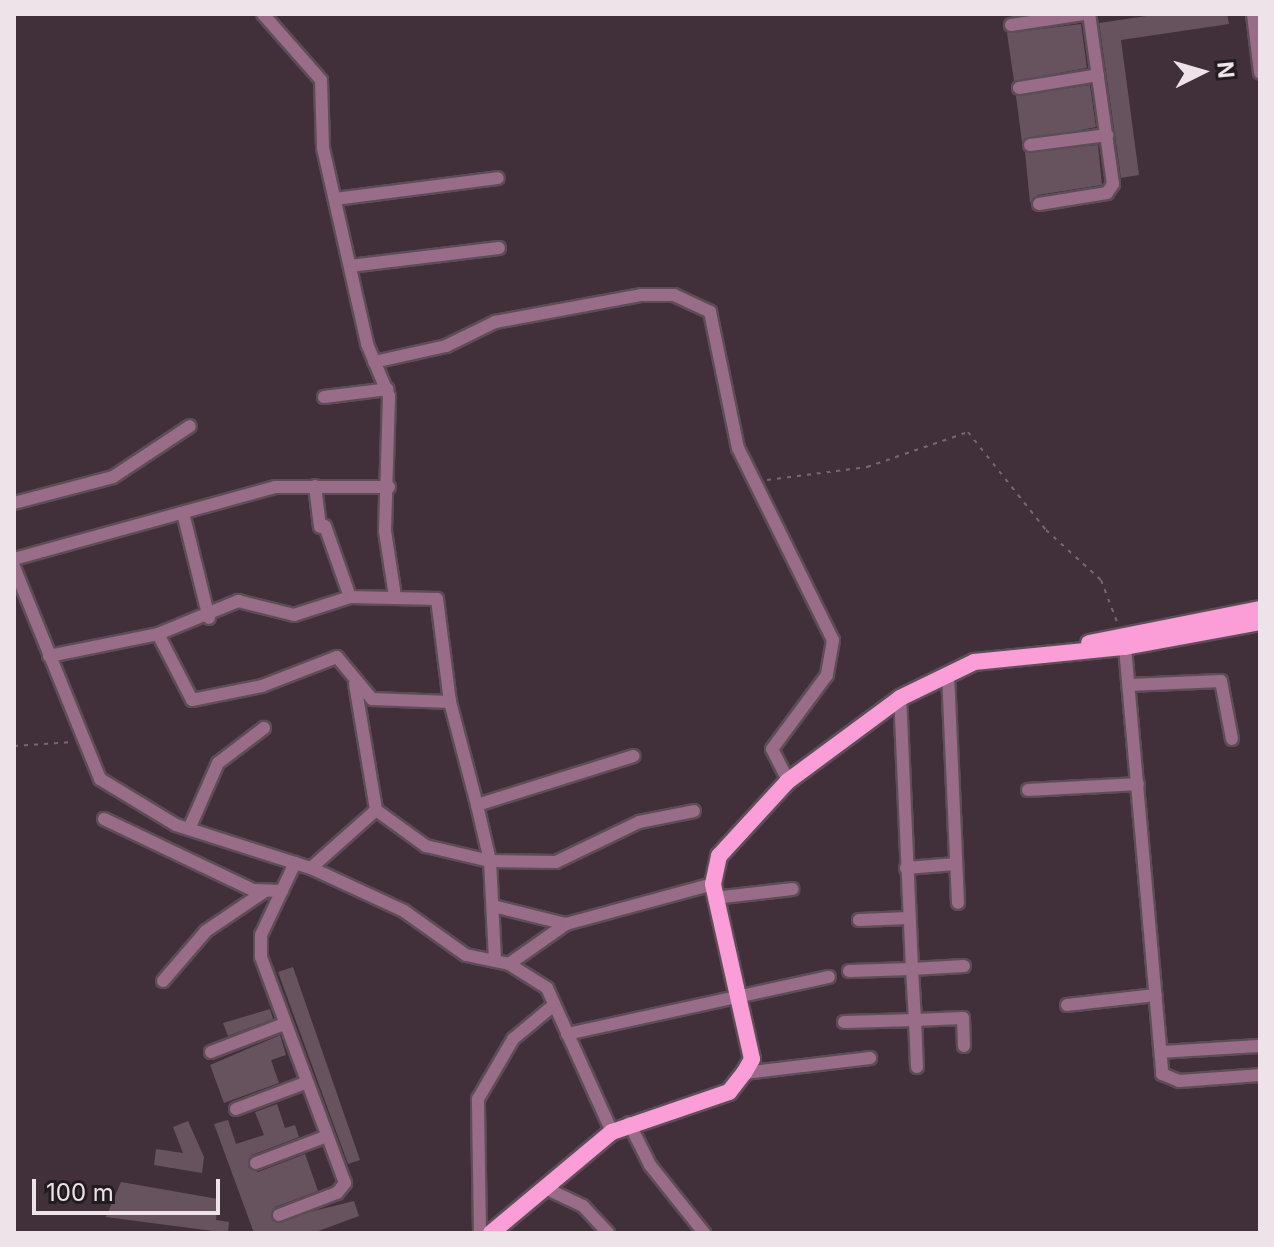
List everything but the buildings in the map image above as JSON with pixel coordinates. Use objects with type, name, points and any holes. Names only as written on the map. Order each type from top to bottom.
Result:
[{"type":"main road","points":[[491,1233],[571,1162],[606,1136],[629,1123],[729,1092],[744,1073],[752,1059],[713,891],[719,856],[788,781],[900,698],[974,662],[1053,654],[1260,609]]},
{"type":"main road","points":[[1122,641],[1260,622]]},
{"type":"street","points":[[263,14],[318,72],[335,199],[374,362],[388,389],[389,487],[385,531],[395,596]]},
{"type":"street","points":[[1011,25],[1087,14],[1098,75],[1111,190],[1039,204]]},
{"type":"street","points":[[1253,14],[1260,73]]},
{"type":"street","points":[[1019,88],[1098,75]]},
{"type":"street","points":[[1030,145],[1107,135]]},
{"type":"street","points":[[335,199],[498,178]]},
{"type":"street","points":[[350,266],[499,248]]},
{"type":"street","points":[[374,362],[446,346],[495,322],[641,295],[694,301],[718,329],[735,439],[833,640],[827,675],[772,749],[788,781]]},
{"type":"street","points":[[324,397],[388,389]]},
{"type":"street","points":[[14,503],[113,477],[190,426]]},
{"type":"street","points":[[315,486],[322,526],[350,597]]},
{"type":"street","points":[[14,559],[275,487],[389,487]]},
{"type":"street","points":[[183,513],[209,618]]},
{"type":"street","points":[[14,567],[100,779],[189,829],[311,868],[404,911],[466,955],[509,964],[547,988],[606,1136]]},
{"type":"street","points":[[49,656],[158,634],[209,618],[238,601],[294,615],[350,597],[437,599],[450,702],[490,861],[495,961]]},
{"type":"street","points":[[158,634],[192,700],[262,686],[337,657],[355,684],[372,699],[450,702]]},
{"type":"street","points":[[1122,641],[1129,685],[1162,1074],[1179,1081],[1260,1075]]},
{"type":"street","points":[[948,674],[958,903]]},
{"type":"street","points":[[1129,685],[1221,681],[1232,739]]},
{"type":"street","points":[[355,684],[376,810],[426,846],[490,861],[556,862],[639,822],[694,811]]},
{"type":"street","points":[[900,698],[917,1067]]},
{"type":"street","points":[[189,829],[218,763],[264,728]]},
{"type":"street","points":[[477,805],[633,756]]},
{"type":"street","points":[[1028,790],[1138,784]]},
{"type":"street","points":[[311,868],[376,810]]},
{"type":"street","points":[[104,819],[280,896]]},
{"type":"street","points":[[279,1215],[343,1190],[259,944],[295,863]]},
{"type":"street","points":[[906,868],[956,864]]},
{"type":"street","points":[[509,964],[566,924],[713,891],[792,889]]},
{"type":"street","points":[[163,981],[206,931],[265,891]]},
{"type":"street","points":[[493,906],[566,924]]},
{"type":"street","points":[[859,920],[909,918]]},
{"type":"street","points":[[849,971],[964,966]]},
{"type":"street","points":[[567,1034],[829,977]]},
{"type":"street","points":[[1067,1005],[1155,995]]},
{"type":"street","points":[[480,1233],[475,1113],[513,1039],[554,1005]]},
{"type":"street","points":[[844,1022],[963,1018],[964,1046]]},
{"type":"street","points":[[211,1052],[284,1024]]},
{"type":"street","points":[[1161,1055],[1260,1046]]},
{"type":"street","points":[[744,1073],[870,1058]]},
{"type":"street","points":[[236,1109],[305,1083]]},
{"type":"street","points":[[629,1123],[636,1145],[704,1233]]},
{"type":"street","points":[[256,1163],[327,1136]]},
{"type":"street","points":[[543,1187],[583,1206],[608,1233]]},
{"type":"path","points":[[754,481],[867,467],[968,432],[1046,530],[1101,580],[1122,641]]},
{"type":"path","points":[[14,746],[83,741]]}]
